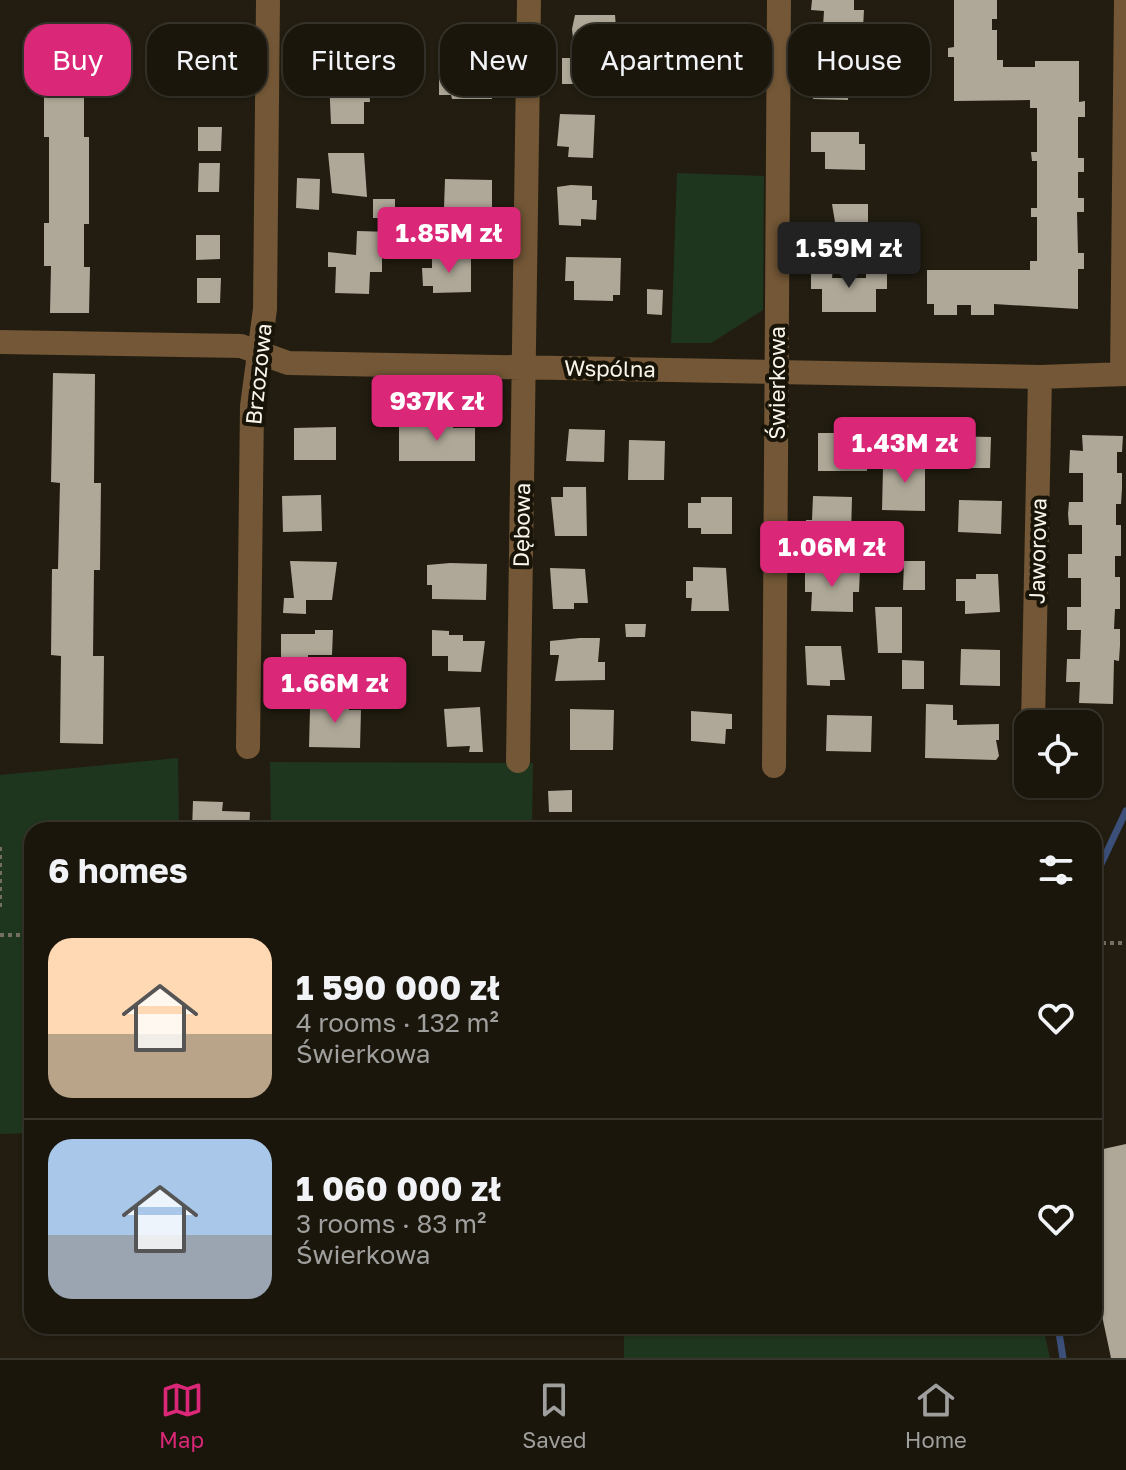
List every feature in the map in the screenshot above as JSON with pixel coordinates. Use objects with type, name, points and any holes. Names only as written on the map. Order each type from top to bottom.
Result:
[{"type":"street","name":"Brzozowa","points":[[248,747],[252,406],[265,309],[268,0]]},
{"type":"street","name":"Dębowa","points":[[518,761],[529,0]]},
{"type":"street","name":"Świerkowa","points":[[774,766],[779,0]]},
{"type":"street","points":[[1124,374],[1126,0]]},
{"type":"street","name":"Wspólna","points":[[0,342],[241,346],[288,363],[1040,377],[1124,374]]},
{"type":"street","name":"Jaworowa","points":[[1033,710],[1040,377]]},
{"type":"path","points":[[0,847],[0,910]]},
{"type":"path","points":[[0,935],[24,935]]},
{"type":"path","points":[[1102,943],[1126,943]]},
{"type":"green space","points":[[677,173],[764,176],[763,310],[711,343],[671,343]]},
{"type":"green space","points":[[178,758],[179,822],[24,822],[24,1133],[0,1134],[0,775]]},
{"type":"green space","points":[[270,762],[533,763],[532,822],[271,822]]},
{"type":"green space","points":[[624,1334],[1045,1334],[1050,1358],[624,1358]]},
{"type":"building","points":[[812,0],[854,0],[854,10],[864,10],[863,24],[823,24],[824,11],[811,10]]},
{"type":"building","points":[[954,0],[997,0],[997,19],[992,19],[992,30],[997,30],[997,60],[1003,60],[1003,67],[1035,67],[1035,61],[1079,61],[1079,102],[1085,101],[1085,117],[1078,117],[1078,158],[1084,158],[1084,172],[1078,172],[1078,198],[1084,198],[1084,212],[1077,212],[1078,253],[1084,253],[1084,269],[1078,269],[1078,309],[994,304],[994,315],[971,315],[971,305],[957,305],[957,315],[934,315],[934,304],[927,304],[927,270],[1030,270],[1030,261],[1037,261],[1037,217],[1031,217],[1031,208],[1037,208],[1037,161],[1032,161],[1031,152],[1037,152],[1037,108],[1030,108],[1030,100],[954,101],[954,57],[948,57],[948,48],[954,47]]},
{"type":"building","points":[[575,15],[615,15],[616,24],[573,24]]},
{"type":"building","points":[[562,58],[572,58],[572,84],[562,84]]},
{"type":"building","points":[[44,96],[84,96],[84,137],[89,137],[89,224],[84,224],[84,267],[90,267],[89,313],[50,313],[51,266],[44,266],[44,223],[49,223],[49,137],[44,137]]},
{"type":"building","points":[[330,96],[370,96],[370,102],[364,102],[364,124],[331,124]]},
{"type":"building","points":[[451,96],[492,96],[492,99],[452,99]]},
{"type":"building","points":[[813,96],[848,96],[848,100],[813,99]]},
{"type":"building","points":[[560,114],[595,115],[593,158],[568,157],[569,147],[557,146]]},
{"type":"building","points":[[198,127],[222,127],[221,151],[198,151]]},
{"type":"building","points":[[811,132],[859,132],[859,144],[865,144],[865,170],[825,169],[825,152],[811,152]]},
{"type":"building","points":[[328,153],[364,153],[367,197],[332,193]]},
{"type":"building","points":[[199,163],[220,163],[219,192],[198,192]]},
{"type":"building","points":[[297,178],[320,179],[319,210],[296,208]]},
{"type":"building","points":[[445,179],[492,180],[492,209],[444,208]]},
{"type":"building","points":[[592,186],[592,200],[597,200],[596,220],[581,219],[581,226],[559,225],[557,187]]},
{"type":"building","points":[[373,199],[395,199],[395,218],[373,218]]},
{"type":"building","points":[[832,204],[868,204],[868,244],[817,243],[817,227],[836,228]]},
{"type":"building","points":[[357,231],[393,232],[392,254],[382,254],[382,272],[370,272],[369,294],[335,293],[336,267],[328,267],[328,252],[356,255]]},
{"type":"building","points":[[196,235],[220,235],[220,259],[196,260]]},
{"type":"building","points":[[432,257],[471,257],[471,292],[433,293],[433,286],[423,286],[422,268],[432,268]]},
{"type":"building","points":[[566,257],[621,258],[620,295],[613,295],[613,301],[574,300],[574,281],[565,281]]},
{"type":"building","points":[[811,267],[833,267],[832,278],[866,278],[866,267],[887,268],[887,289],[876,289],[876,312],[822,312],[822,289],[811,289]]},
{"type":"building","points":[[197,278],[221,278],[220,303],[197,303]]},
{"type":"building","points":[[647,289],[663,290],[662,315],[647,314]]},
{"type":"building","points":[[53,373],[95,374],[94,483],[101,483],[100,570],[94,570],[93,656],[104,656],[103,744],[60,743],[61,656],[51,655],[52,569],[58,569],[60,483],[51,482]]},
{"type":"building","points":[[426,421],[453,421],[453,428],[475,428],[475,461],[399,461],[399,427],[426,427]]},
{"type":"building","points":[[336,427],[336,460],[294,460],[294,428]]},
{"type":"building","points":[[569,429],[605,430],[604,462],[566,461]]},
{"type":"building","points":[[818,433],[850,433],[850,440],[867,440],[867,471],[818,471]]},
{"type":"building","points":[[1082,435],[1123,436],[1122,452],[1117,452],[1117,473],[1122,473],[1121,504],[1116,504],[1116,525],[1121,525],[1121,556],[1115,556],[1115,577],[1120,577],[1120,609],[1115,609],[1114,629],[1120,629],[1120,645],[1119,661],[1114,660],[1113,704],[1079,703],[1080,682],[1066,682],[1067,659],[1080,659],[1081,630],[1067,630],[1067,607],[1081,607],[1081,578],[1068,578],[1068,554],[1082,554],[1082,525],[1069,525],[1068,514],[1069,502],[1083,502],[1083,473],[1069,473],[1070,450],[1083,451]]},
{"type":"building","points":[[947,436],[991,437],[990,468],[946,468]]},
{"type":"building","points":[[629,440],[665,441],[664,480],[628,480]]},
{"type":"building","points":[[905,453],[925,453],[925,511],[882,510],[883,468],[905,468]]},
{"type":"building","points":[[563,487],[586,487],[587,536],[555,536],[551,497],[563,497]]},
{"type":"building","points":[[321,495],[322,531],[283,532],[282,496]]},
{"type":"building","points":[[813,496],[852,497],[851,537],[820,540],[806,537],[806,520],[812,520]]},
{"type":"building","points":[[701,497],[732,497],[732,534],[701,534],[701,528],[688,528],[688,503],[701,503]]},
{"type":"building","points":[[959,500],[1002,501],[1001,534],[958,532]]},
{"type":"building","points":[[290,561],[337,562],[332,600],[306,600],[306,614],[283,613],[284,598],[294,598]]},
{"type":"building","points":[[904,561],[925,561],[925,590],[903,590]]},
{"type":"building","points":[[487,564],[486,600],[432,599],[432,585],[427,585],[427,565]]},
{"type":"building","points":[[693,567],[726,568],[729,611],[691,611],[692,598],[686,598],[686,581],[693,581]]},
{"type":"building","points":[[550,568],[585,569],[588,603],[574,603],[574,609],[553,609]]},
{"type":"building","points":[[805,568],[860,569],[859,592],[853,592],[853,612],[811,611],[812,592],[805,592]]},
{"type":"building","points":[[976,574],[998,574],[1000,612],[965,614],[965,601],[956,601],[956,579],[976,579]]},
{"type":"building","points":[[875,607],[902,607],[902,653],[878,653]]},
{"type":"building","points":[[625,624],[646,624],[645,637],[626,637]]},
{"type":"building","points":[[315,630],[333,630],[332,655],[308,655],[308,670],[281,670],[281,634],[315,634]]},
{"type":"building","points":[[432,630],[463,635],[463,641],[485,641],[481,672],[448,671],[448,656],[432,656]]},
{"type":"building","points":[[600,638],[598,662],[605,662],[605,680],[555,681],[559,655],[550,655],[550,641]]},
{"type":"building","points":[[805,646],[841,646],[845,680],[830,680],[830,686],[807,685]]},
{"type":"building","points":[[961,649],[1000,650],[1000,686],[960,685]]},
{"type":"building","points":[[902,660],[924,661],[924,689],[902,689]]},
{"type":"building","points":[[325,696],[349,696],[349,710],[361,710],[360,748],[309,747],[310,709],[325,709]]},
{"type":"building","points":[[926,704],[953,705],[953,720],[957,720],[957,725],[999,724],[999,740],[996,740],[999,756],[996,760],[925,758]]},
{"type":"building","points":[[480,707],[483,752],[469,752],[470,746],[447,747],[444,709]]},
{"type":"building","points":[[570,709],[614,710],[613,750],[570,750]]},
{"type":"building","points":[[691,711],[732,714],[732,729],[726,729],[725,744],[691,741]]},
{"type":"building","points":[[827,715],[872,716],[871,752],[826,751]]},
{"type":"building","points":[[572,790],[572,812],[549,812],[548,791]]},
{"type":"building","points":[[193,801],[223,802],[222,811],[250,812],[249,822],[192,822]]},
{"type":"building","points":[[1126,1144],[1126,1358],[1111,1358],[1102,1316],[1102,1149]]},
{"type":"waterway","points":[[1102,862],[1126,811]]},
{"type":"waterway","points":[[1059,1334],[1063,1358]]}]
